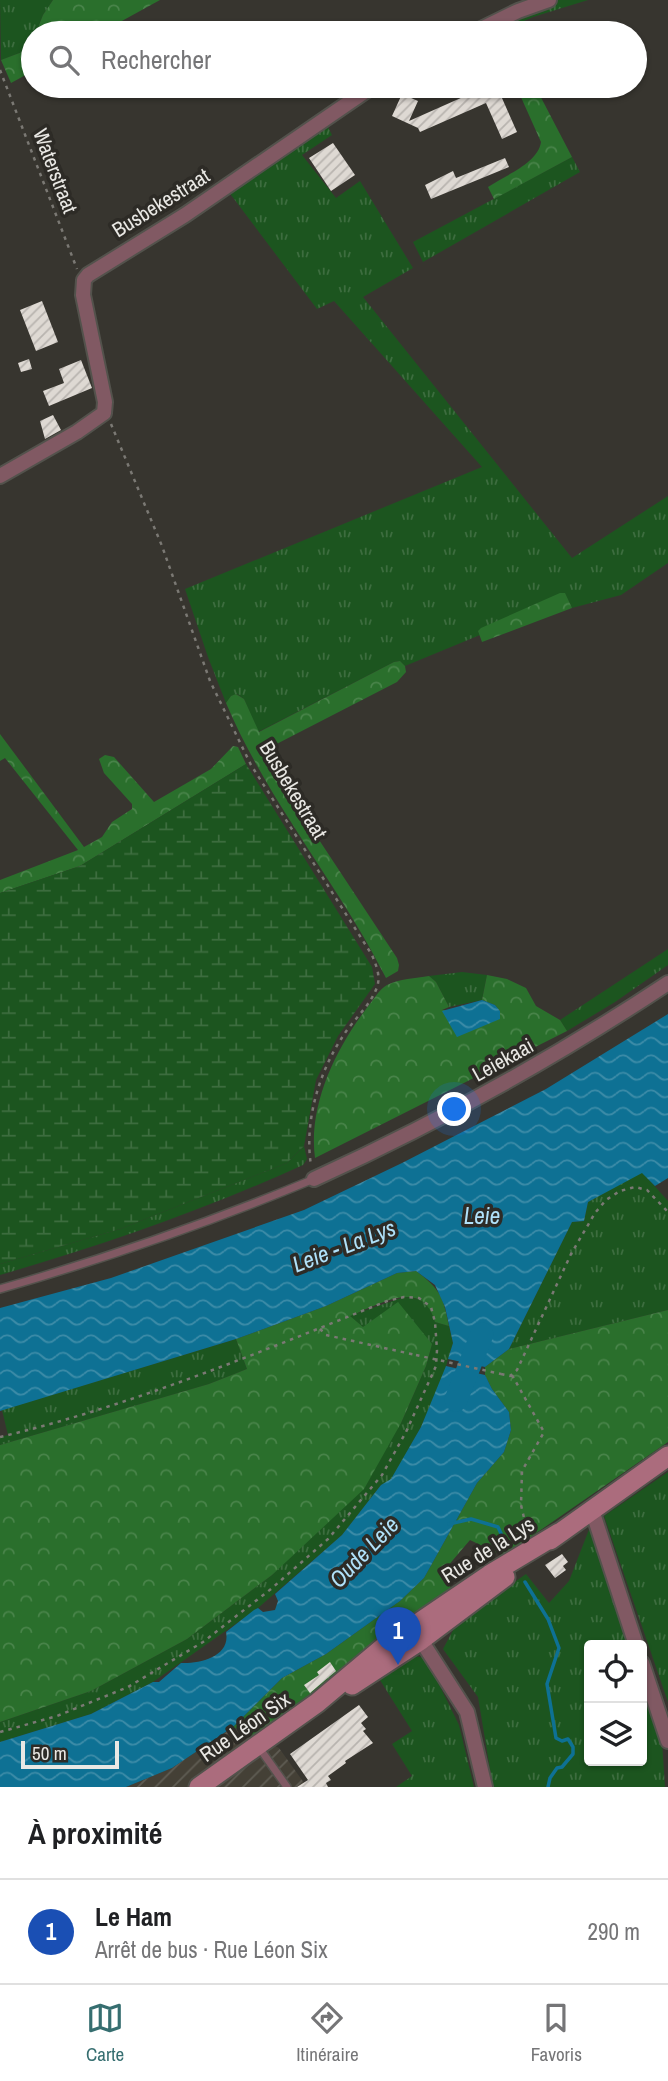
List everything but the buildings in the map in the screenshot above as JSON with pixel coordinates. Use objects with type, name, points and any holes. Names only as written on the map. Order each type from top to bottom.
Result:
[{"type":"main road","name":"Rue de la Lys","points":[[473,1602],[559,1533],[668,1456]]},
{"type":"main road","name":"Rue de la Lys","points":[[442,1606],[559,1533]]},
{"type":"main road","name":"Rue Léon Six","points":[[199,1787],[317,1703],[375,1654],[473,1602]]},
{"type":"main road","name":"Rue Léon Six","points":[[417,1633],[442,1606]]},
{"type":"street","points":[[499,21],[549,0]]},
{"type":"street","name":"Busbekestraat","points":[[84,281],[93,271],[185,215],[356,98]]},
{"type":"street","points":[[0,476],[77,432],[104,413],[105,401],[83,295],[84,281]]},
{"type":"street","name":"Leiekaai","points":[[314,1179],[430,1124],[500,1087],[604,1026],[668,983]]},
{"type":"street","points":[[592,1510],[634,1640]]},
{"type":"street","points":[[417,1633],[467,1712],[485,1787]]},
{"type":"street","points":[[647,1677],[668,1741]]},
{"type":"lane","points":[[0,1289],[202,1225],[314,1179]]},
{"type":"lane","points":[[257,1745],[287,1787]]},
{"type":"path","name":"Waterstraat","points":[[0,70],[74,265],[84,281]]},
{"type":"path","name":"Busbekestraat","points":[[104,413],[162,546],[210,681],[251,765],[372,956],[378,970],[378,985],[342,1038],[317,1089],[310,1134],[314,1179]]},
{"type":"path","points":[[320,1329],[326,1335],[500,1374],[511,1374],[517,1370],[571,1254],[606,1199],[635,1187],[647,1190],[668,1212]]},
{"type":"path","points":[[0,1437],[42,1427],[170,1387],[387,1301],[404,1297],[419,1298],[431,1307],[435,1322],[436,1366],[406,1432],[382,1475],[328,1539],[271,1589],[203,1642],[128,1687],[57,1716],[0,1732]]},
{"type":"path","points":[[511,1374],[544,1432],[522,1471],[521,1505],[533,1548]]},
{"type":"shaded area","points":[[233,1727],[279,1748],[307,1787],[126,1787],[172,1768]]},
{"type":"green space","points":[[0,0],[53,0],[41,21],[21,21],[21,52],[1,60]]},
{"type":"green space","points":[[53,0],[160,0],[122,21],[41,21]]},
{"type":"green space","points":[[558,0],[588,0],[524,21],[510,21]]},
{"type":"green space","points":[[21,52],[21,78],[11,83],[1,60]]},
{"type":"green space","points":[[521,98],[541,98],[572,157],[494,199],[488,187],[528,162],[539,149],[541,142]]},
{"type":"green space","points":[[327,125],[332,135],[302,155],[336,198],[360,181],[413,268],[363,297],[572,558],[668,496],[668,563],[621,595],[572,608],[565,594],[478,631],[480,635],[405,666],[400,661],[394,662],[258,732],[244,699],[237,694],[231,696],[226,703],[185,589],[482,467],[334,301],[317,309],[228,191]]},
{"type":"green space","points":[[572,157],[580,172],[423,262],[413,242]]},
{"type":"green space","points":[[565,593],[572,608],[482,642],[478,631],[481,628]]},
{"type":"green space","points":[[400,661],[406,672],[397,682],[261,752],[397,958],[398,971],[386,978],[347,909],[262,774],[226,703],[236,694],[244,699],[259,732]]},
{"type":"green space","points":[[0,734],[84,847],[102,837],[112,822],[132,809],[132,804],[104,773],[99,759],[105,755],[114,757],[154,802],[211,769],[233,746],[238,747],[246,764],[80,866],[0,893],[0,880],[78,850],[5,758],[0,761]]},
{"type":"green space","points":[[246,764],[372,967],[375,984],[338,1036],[316,1080],[304,1146],[287,1163],[120,1229],[0,1264],[0,893],[80,866]]},
{"type":"green space","points":[[668,949],[668,965],[567,1031],[560,1020]]},
{"type":"green space","points":[[462,972],[487,975],[482,1000],[449,1007],[436,982],[429,976]]},
{"type":"green space","points":[[487,975],[507,979],[526,988],[536,1006],[560,1020],[567,1031],[315,1158],[316,1119],[326,1079],[344,1042],[381,989],[397,981],[429,976],[436,982],[449,1007],[442,1010],[500,1011],[495,1005],[482,1000]]},
{"type":"green space","points":[[304,1146],[307,1159],[303,1165],[229,1197],[153,1226],[0,1275],[0,1264],[120,1229],[287,1163]]},
{"type":"green space","points":[[642,1172],[668,1201],[668,1310],[509,1349],[572,1222],[584,1221],[588,1202]]},
{"type":"green space","points":[[416,1271],[439,1294],[449,1326],[435,1322],[429,1308],[421,1300],[411,1297],[387,1301],[350,1316],[363,1327],[398,1302],[432,1344],[426,1366],[401,1423],[364,1489],[272,1575],[187,1639],[91,1691],[0,1722],[0,1445],[209,1384],[247,1369],[236,1339],[326,1306],[397,1273]]},
{"type":"green space","points":[[404,1297],[425,1303],[435,1322],[449,1326],[453,1343],[443,1376],[421,1427],[391,1480],[381,1485],[342,1535],[258,1608],[153,1682],[91,1714],[0,1742],[0,1722],[91,1691],[187,1639],[272,1575],[401,1423],[426,1366],[432,1344],[363,1327],[349,1316]]},
{"type":"green space","points":[[668,1310],[668,1442],[503,1556],[470,1540],[447,1567],[451,1591],[253,1736],[233,1727],[282,1678],[326,1654],[400,1601],[424,1578],[477,1483],[504,1452],[511,1430],[509,1412],[492,1389],[485,1375],[485,1367],[509,1349]]},
{"type":"green space","points":[[236,1339],[247,1369],[209,1384],[0,1445],[0,1437],[8,1435],[2,1410]]},
{"type":"green space","points":[[668,1472],[668,1702],[647,1640],[604,1516]]},
{"type":"green space","points":[[590,1527],[628,1640],[584,1640],[584,1766],[647,1766],[647,1696],[662,1741],[665,1787],[493,1787],[478,1697],[443,1649],[458,1621],[526,1574],[549,1603],[569,1581]]},
{"type":"green space","points":[[409,1655],[426,1658],[459,1725],[474,1787],[396,1787],[412,1776],[392,1744],[412,1731],[378,1677]]},
{"type":"water","points":[[482,1000],[495,1005],[500,1011],[500,1019],[457,1037],[442,1011]]},
{"type":"water","name":"Leie","points":[[668,1014],[668,1178],[655,1186],[642,1173],[588,1202],[584,1221],[572,1222],[509,1349],[485,1367],[448,1359],[453,1343],[445,1307],[435,1285],[416,1271],[397,1273],[326,1306],[236,1339],[0,1411],[0,1308],[111,1278],[304,1210],[546,1089]]},
{"type":"water","points":[[446,1366],[485,1375],[509,1412],[511,1430],[504,1452],[477,1483],[424,1578],[400,1601],[326,1654],[282,1678],[233,1727],[172,1768],[126,1787],[0,1787],[0,1742],[91,1714],[153,1682],[159,1682],[181,1663],[212,1657],[224,1648],[226,1632],[254,1610],[275,1610],[278,1601],[275,1594],[342,1535],[381,1485],[391,1479],[421,1427]]},
{"type":"waterway","name":"Oude Leie","points":[[456,1400],[482,1334]]},
{"type":"waterway","points":[[449,1524],[471,1519],[498,1527],[505,1542]]},
{"type":"waterway","points":[[525,1582],[548,1619],[559,1648],[547,1684],[556,1738],[562,1741],[568,1739],[573,1747],[573,1754],[562,1767],[557,1768],[548,1787]]},
{"type":"place","name":"Le Ham","points":[[398,1665]]},
{"type":"water label","name":"Leie - La Lys","points":[[344,1246]]}]
